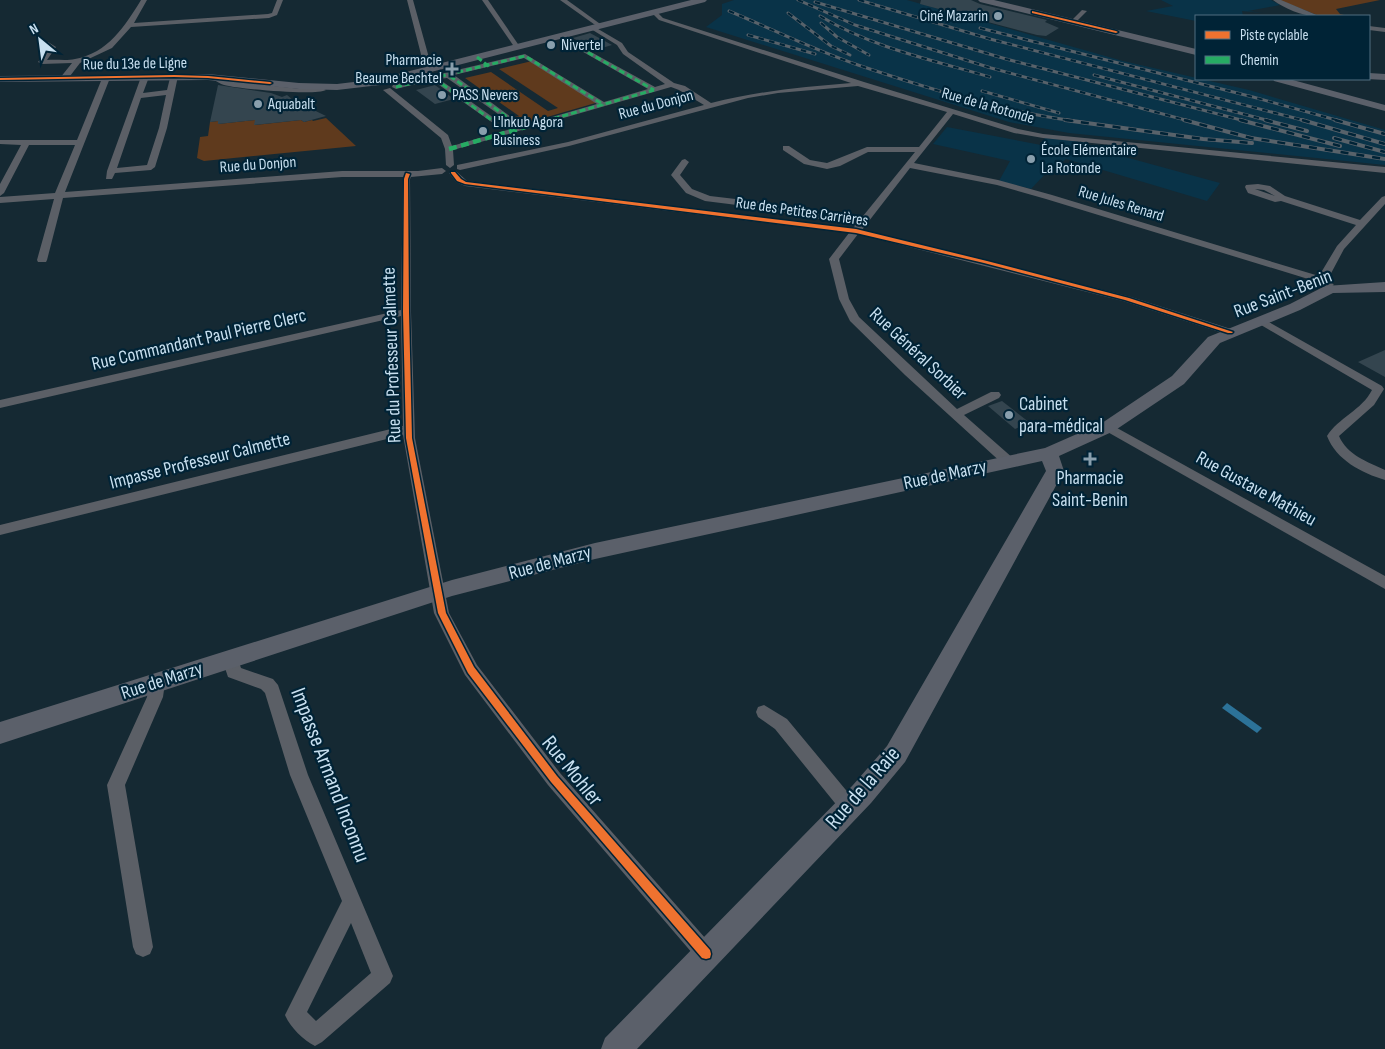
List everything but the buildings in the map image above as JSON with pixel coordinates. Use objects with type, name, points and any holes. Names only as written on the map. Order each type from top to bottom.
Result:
[{"type":"main road","points":[[983,0],[1195,52]]},
{"type":"main road","name":"Rue du 13e de Ligne","points":[[624,20],[656,14],[703,1]]},
{"type":"main road","name":"Rue du 13e de Ligne","points":[[0,79],[174,76],[216,78],[322,90],[388,87],[477,57],[703,1]]},
{"type":"main road","name":"Rue du 13e de Ligne","points":[[300,86],[388,87],[434,72]]},
{"type":"main road","points":[[1370,76],[1385,77]]},
{"type":"main road","points":[[1282,80],[1385,108]]},
{"type":"main road","name":"Rue Saint-Benin","points":[[1108,427],[1178,380],[1214,340],[1260,320],[1327,284],[1385,287]]},
{"type":"main road","name":"Rue de Marzy","points":[[0,733],[437,593],[595,551],[1049,454],[1108,427]]},
{"type":"main road","name":"Rue de la Raie","points":[[616,1049],[849,807],[896,754],[1055,471],[1049,454]]},
{"type":"street","points":[[48,44],[53,47],[42,62],[77,61],[110,47],[128,25],[144,0]]},
{"type":"street","points":[[128,25],[269,16],[275,14],[280,0]]},
{"type":"street","points":[[410,0],[428,66],[434,72],[493,121],[507,118],[450,76],[434,72]]},
{"type":"street","points":[[484,0],[517,47]]},
{"type":"street","points":[[563,0],[620,44],[624,53],[671,85],[682,88],[710,106]]},
{"type":"street","points":[[1276,0],[1313,15]]},
{"type":"street","points":[[1073,22],[1084,11]]},
{"type":"street","name":"Rue de la Rotonde","points":[[656,14],[661,19],[861,84],[1012,130],[1043,136],[1385,170]]},
{"type":"street","points":[[1370,28],[1385,30]]},
{"type":"street","points":[[580,48],[654,90]]},
{"type":"street","points":[[450,76],[492,68],[525,56],[604,105]]},
{"type":"street","points":[[477,57],[492,68]]},
{"type":"street","points":[[64,78],[77,61]]},
{"type":"street","points":[[111,171],[151,167],[163,128],[174,76]]},
{"type":"street","points":[[105,191],[145,77]]},
{"type":"street","points":[[42,260],[59,195],[106,78]]},
{"type":"street","points":[[216,78],[226,83],[301,91],[322,90]]},
{"type":"street","name":"Rue du Donjon","points":[[0,200],[342,174],[408,174],[442,171],[443,167],[455,168],[569,144],[757,94],[861,84]]},
{"type":"street","points":[[449,150],[671,85]]},
{"type":"street","points":[[388,87],[445,137],[455,168]]},
{"type":"street","points":[[138,96],[171,92]]},
{"type":"street","points":[[685,162],[675,176],[688,191],[708,199],[761,205],[858,227],[952,111]]},
{"type":"street","points":[[0,142],[79,143]]},
{"type":"street","points":[[0,193],[26,143]]},
{"type":"street","points":[[786,148],[807,162],[827,166],[837,164],[867,150],[921,150]]},
{"type":"street","name":"Rue Jules Renard","points":[[908,165],[1049,197],[1327,284]]},
{"type":"street","name":"Rue des Petites Carrières","points":[[455,168],[459,180],[465,183],[858,227],[1127,299],[1230,332]]},
{"type":"street","name":"Rue du Professeur Calmette","points":[[408,174],[406,179],[406,312],[409,429],[437,593]]},
{"type":"street","points":[[1282,198],[1363,224]]},
{"type":"street","points":[[1327,284],[1340,248],[1385,199]]},
{"type":"street","name":"Rue Général Sorbier","points":[[858,227],[841,246],[834,259],[844,299],[854,319],[1009,462]]},
{"type":"street","name":"Rue Commandant Paul Pierre Clerc","points":[[0,404],[406,312]]},
{"type":"street","points":[[1260,320],[1368,381],[1378,389],[1375,397],[1338,427],[1332,436],[1335,446],[1345,454],[1385,476]]},
{"type":"street","points":[[956,414],[995,395]]},
{"type":"street","name":"Rue Gustave Mathieu","points":[[1108,427],[1385,583]]},
{"type":"street","name":"Impasse Professeur Calmette","points":[[0,530],[409,429]]},
{"type":"street","name":"Rue Mohler","points":[[437,593],[442,613],[471,670],[554,779],[706,954]]},
{"type":"street","name":"Impasse Armand Inconnu","points":[[230,659],[234,672],[267,684],[272,690],[299,775],[352,901],[383,976],[315,1035],[295,1015],[352,901]]},
{"type":"street","points":[[143,947],[116,785],[155,697],[156,683]]},
{"type":"street","points":[[764,712],[781,724],[849,807]]},
{"type":"shaded area","points":[[734,0],[907,0],[1123,61],[1195,78],[1195,80],[1206,80],[1249,90],[1385,130],[1385,165],[1069,133],[1009,122],[706,27],[722,15],[722,4]]},
{"type":"shaded area","points":[[1161,0],[1271,0],[1280,5],[1248,11],[1263,13],[1242,11],[1243,15],[1195,15],[1195,21],[1146,11],[1173,6]]},
{"type":"shaded area","points":[[1279,0],[1380,0],[1336,9],[1340,14],[1344,15],[1317,15]]},
{"type":"shaded area","points":[[532,61],[599,102],[523,124],[514,117],[519,116],[465,78],[491,72],[548,111],[558,108],[499,69]]},
{"type":"shaded area","points":[[326,118],[356,146],[204,161],[197,158],[200,137],[208,136],[210,122],[218,121],[218,124],[255,120],[255,125],[301,120],[304,122]]},
{"type":"shaded area","points":[[947,127],[1041,145],[1045,138],[1084,142],[1085,146],[1220,183],[1207,201],[1066,159],[1053,170],[1049,170],[1031,189],[999,181],[1010,161],[933,144]]},
{"type":"shaded area","points":[[1227,703],[1262,728],[1257,733],[1222,708]]},
{"type":"railway","points":[[798,0],[855,25],[991,68],[1189,121]]},
{"type":"railway","points":[[859,0],[990,39],[1306,121]]},
{"type":"railway","points":[[815,2],[1006,59],[1245,121]]},
{"type":"railway","points":[[729,11],[825,53],[911,82],[992,105],[1074,121]]},
{"type":"railway","points":[[788,13],[831,46],[850,55]]},
{"type":"railway","points":[[820,16],[861,37],[882,45],[990,77]]},
{"type":"railway","points":[[821,23],[837,37],[869,55]]},
{"type":"railway","points":[[980,28],[1340,121]]},
{"type":"railway","points":[[748,35],[815,54]]},
{"type":"railway","points":[[1094,75],[1270,121]]},
{"type":"railway","points":[[982,91],[1059,113]]},
{"type":"railway","points":[[1065,120],[1203,139],[1252,143]]},
{"type":"railway","points":[[1184,120],[1251,138],[1385,159]]},
{"type":"railway","points":[[1240,120],[1340,146]]},
{"type":"railway","points":[[1265,120],[1307,131]]},
{"type":"railway","points":[[1302,120],[1385,144]]},
{"type":"railway","points":[[1335,120],[1385,134]]},
{"type":"railway","points":[[1334,138],[1385,152]]},
{"type":"marked path","points":[[580,48],[654,90]]},
{"type":"marked path","points":[[396,87],[525,56],[604,105]]},
{"type":"marked path","points":[[477,57],[491,68]]},
{"type":"marked path","points":[[450,76],[507,117]]},
{"type":"marked path","points":[[435,79],[493,121],[507,117]]},
{"type":"marked path","points":[[449,149],[654,90]]},
{"type":"cycle path","points":[[1033,12],[1116,32]]},
{"type":"cycle path","points":[[0,79],[174,76],[270,83]]},
{"type":"cycle path","points":[[453,173],[459,180],[465,183],[856,231],[1127,299],[1230,332]]},
{"type":"cycle path","points":[[408,174],[406,179],[406,312],[409,438],[442,613],[471,670],[554,779],[706,954]]},
{"type":"place","name":"Ciné Mazarin","points":[[998,16]]},
{"type":"place","name":"Nivertel","points":[[551,45]]},
{"type":"place","name":"Pharmacie Beaume Bechtel","points":[[452,69]]},
{"type":"place","name":"PASS Nevers","points":[[442,95]]},
{"type":"place","name":"Aquabalt","points":[[258,104]]},
{"type":"place","name":"L'Inkub Agora Business","points":[[483,131]]},
{"type":"place","name":"École Elémentaire La Rotonde","points":[[1031,159]]},
{"type":"place","name":"Cabinet para-médical","points":[[1009,415]]},
{"type":"place","name":"Pharmacie Saint-Benin","points":[[1090,459]]}]
